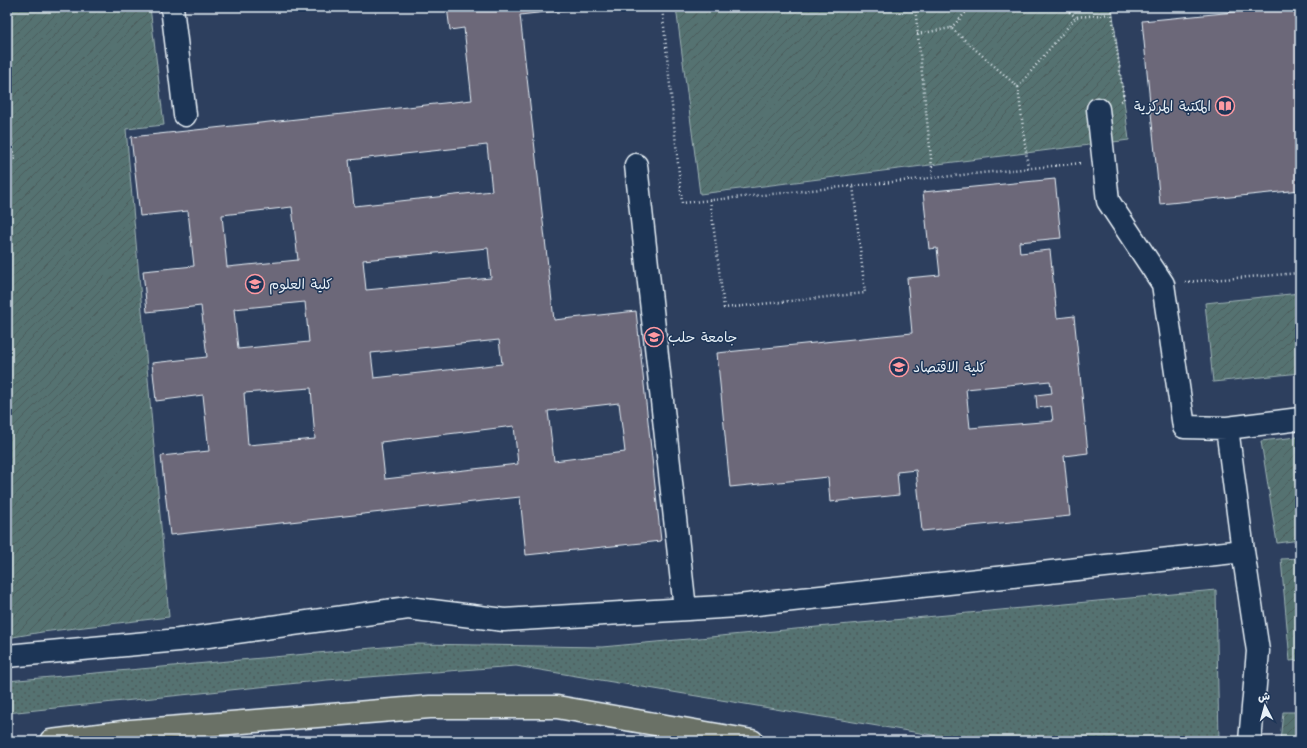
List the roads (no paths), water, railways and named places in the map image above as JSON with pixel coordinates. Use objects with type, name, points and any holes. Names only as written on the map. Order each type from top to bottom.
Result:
[{"type":"main road","points":[[51,741],[131,732],[430,707],[557,706],[752,741]]},
{"type":"street","points":[[172,7],[185,115]]},
{"type":"street","points":[[1098,109],[1108,201],[1163,284],[1184,427],[1227,428],[1300,419]]},
{"type":"street","points":[[636,165],[685,609]]},
{"type":"street","points":[[1227,428],[1258,651],[1250,741]]},
{"type":"street","points":[[7,656],[179,640],[408,608],[504,620],[738,606],[1243,551]]},
{"type":"place","name":"المكتبة المركزية","points":[[1225,106]]},
{"type":"place","name":"كلية العلوم","points":[[255,284]]},
{"type":"place","name":"جامعة حلب","points":[[654,337]]},
{"type":"place","name":"كلية الاقتصاد","points":[[899,367]]}]
